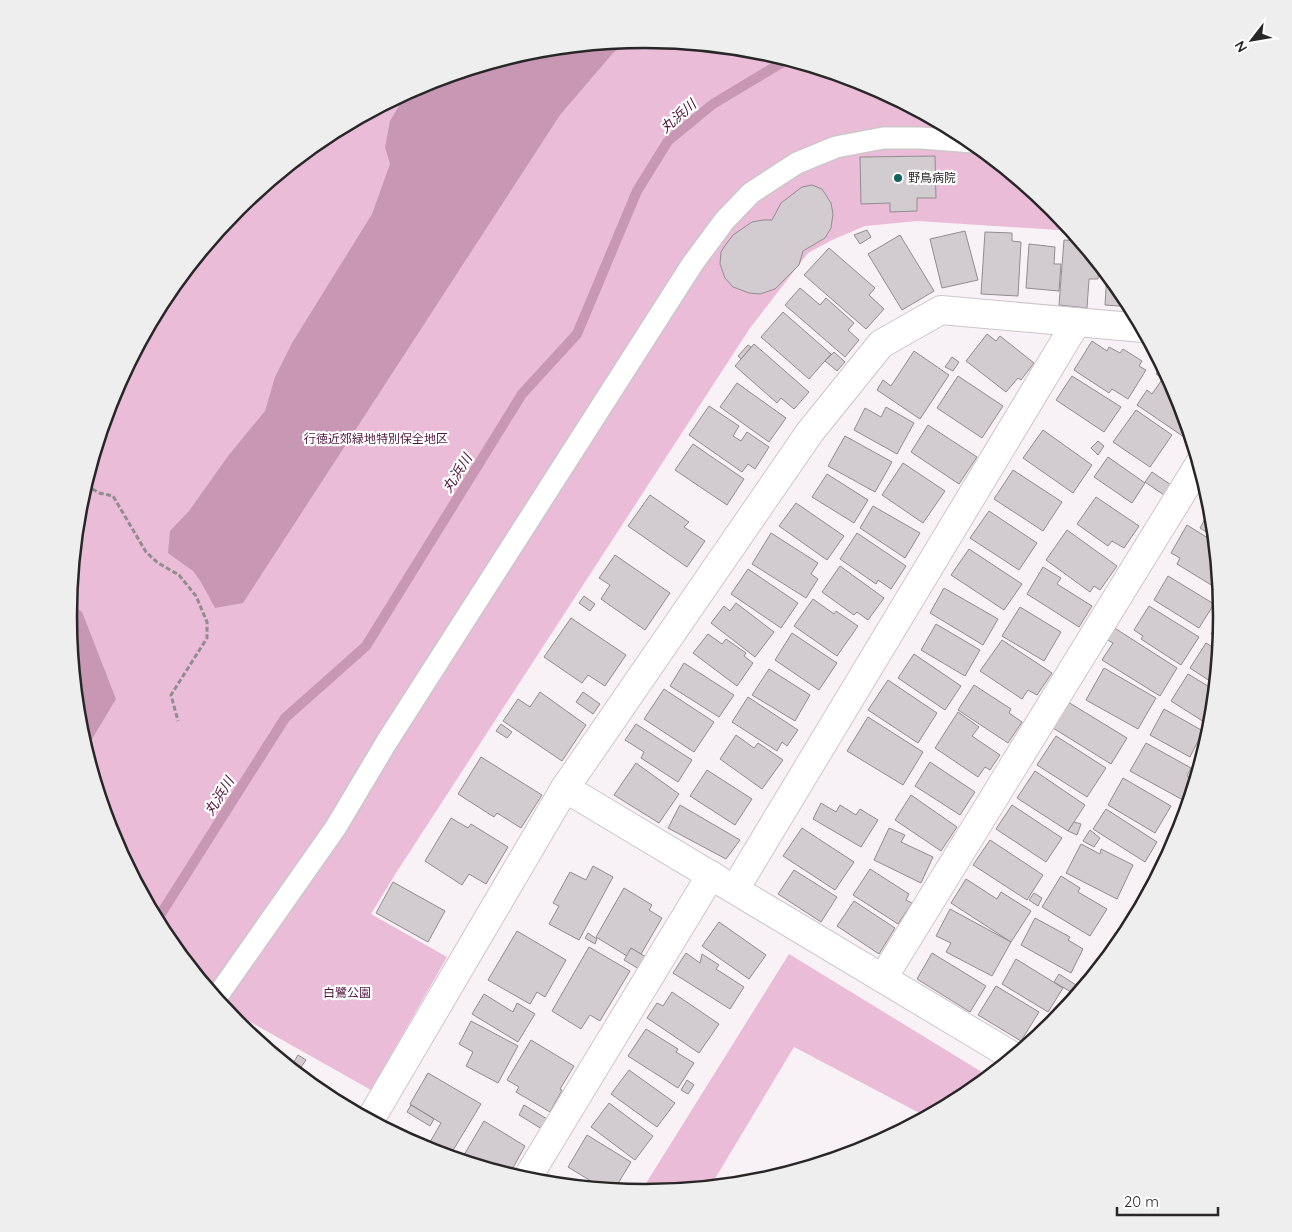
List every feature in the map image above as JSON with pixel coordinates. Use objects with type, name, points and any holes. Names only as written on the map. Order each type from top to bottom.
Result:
[{"type":"street","points":[[220,992],[336,827],[386,743],[693,263],[725,220],[751,193],[797,164],[836,147],[883,138],[958,141]]},
{"type":"street","points":[[373,1114],[565,788],[810,432],[881,344],[941,310],[1135,327]]},
{"type":"street","points":[[735,889],[1076,323]]},
{"type":"street","points":[[883,978],[1195,471]]},
{"type":"street","points":[[565,788],[1008,1054]]},
{"type":"street","points":[[530,1173],[712,875]]},
{"type":"path","points":[[92,489],[99,493],[113,496],[146,552],[158,563],[180,575],[196,596],[207,622],[207,638],[171,695],[178,721]]},
{"type":"green space","name":"行徳近郊緑地特別保全地区","points":[[646,48],[720,52],[757,58],[829,78],[864,91],[897,106],[962,143],[1021,189],[1063,230],[917,221],[865,226],[808,253],[750,328],[371,914],[447,957],[371,1090],[245,1019],[219,991],[173,932],[136,867],[121,834],[97,763],[88,727],[82,690],[77,616],[82,542],[88,505],[108,433],[121,398],[136,365],[173,300],[195,270],[244,214],[300,165],[330,143],[395,106],[428,91],[463,78],[535,58],[572,52]]},
{"type":"green space","points":[[789,954],[984,1073],[962,1089],[920,1113],[794,1047],[714,1180],[646,1184]]},
{"type":"shaded area","points":[[619,49],[613,53],[560,115],[243,603],[215,608],[193,571],[168,553],[170,531],[189,511],[228,456],[265,411],[275,377],[292,343],[372,214],[390,164],[385,147],[390,121],[400,104],[463,78],[535,58],[572,52]]},
{"type":"shaded area","points":[[77,609],[82,612],[116,699],[91,740],[82,690]]},
{"type":"building","name":"野鳥病院","points":[[935,156],[936,198],[917,198],[917,211],[890,212],[890,203],[861,204],[860,157]]},
{"type":"building","points":[[812,185],[822,189],[831,203],[833,214],[831,228],[825,238],[803,251],[799,265],[775,289],[760,294],[749,293],[733,287],[725,278],[720,264],[721,252],[733,235],[752,222],[772,220],[781,203],[802,187]]},
{"type":"building","points":[[867,230],[871,237],[860,244],[854,235]]},
{"type":"building","points":[[965,231],[978,280],[942,288],[930,239]]},
{"type":"building","points":[[985,232],[1012,233],[1012,241],[1021,242],[1018,296],[981,294]]},
{"type":"building","points":[[900,235],[934,291],[902,310],[868,254]]},
{"type":"building","points":[[1064,240],[1073,240],[1098,272],[1098,279],[1089,279],[1087,308],[1059,305]]},
{"type":"building","points":[[1029,244],[1055,247],[1054,264],[1061,264],[1059,291],[1026,288]]},
{"type":"building","points":[[829,248],[875,288],[869,295],[884,309],[866,329],[804,275]]},
{"type":"building","points":[[1106,283],[1123,306],[1105,305]]},
{"type":"building","points":[[800,288],[820,305],[826,298],[854,323],[848,330],[859,340],[845,357],[785,305]]},
{"type":"building","points":[[783,312],[831,354],[809,379],[761,337]]},
{"type":"building","points":[[987,334],[996,341],[1000,336],[1034,363],[1021,380],[1018,378],[1006,392],[966,361]]},
{"type":"building","points":[[1092,341],[1107,351],[1109,347],[1120,353],[1123,349],[1142,361],[1139,366],[1146,370],[1128,399],[1112,389],[1109,393],[1074,370]]},
{"type":"building","points":[[754,344],[809,392],[794,409],[781,398],[777,403],[735,366]]},
{"type":"building","points":[[748,345],[751,347],[741,359],[738,356]]},
{"type":"building","points":[[914,351],[949,375],[920,419],[877,390],[883,380],[891,386]]},
{"type":"building","points":[[834,352],[845,362],[837,371],[825,361]]},
{"type":"building","points":[[952,357],[959,362],[953,371],[945,367]]},
{"type":"building","points":[[1159,371],[1162,379],[1156,374]]},
{"type":"building","points":[[958,376],[1003,406],[982,438],[937,408]]},
{"type":"building","points":[[1072,376],[1121,407],[1104,432],[1056,400]]},
{"type":"building","points":[[1161,381],[1164,383],[1186,438],[1137,405],[1147,390],[1152,394]]},
{"type":"building","points":[[737,383],[786,418],[769,442],[720,407]]},
{"type":"building","points":[[709,406],[739,426],[733,436],[741,441],[747,432],[769,447],[755,469],[748,464],[742,472],[689,435]]},
{"type":"building","points":[[886,407],[914,423],[897,454],[854,430],[865,408],[881,417]]},
{"type":"building","points":[[1136,410],[1172,435],[1150,467],[1113,442]]},
{"type":"building","points":[[928,425],[977,457],[959,484],[911,452]]},
{"type":"building","points":[[1043,430],[1092,465],[1073,493],[1023,458]]},
{"type":"building","points":[[845,436],[892,462],[875,492],[828,466]]},
{"type":"building","points":[[1098,441],[1104,446],[1098,455],[1091,448]]},
{"type":"building","points":[[693,444],[744,479],[727,505],[675,470]]},
{"type":"building","points":[[1108,457],[1145,483],[1132,503],[1094,477]]},
{"type":"building","points":[[903,463],[945,491],[923,523],[882,495]]},
{"type":"building","points":[[1013,470],[1062,502],[1043,531],[994,499]]},
{"type":"building","points":[[1152,472],[1171,485],[1164,495],[1145,482]]},
{"type":"building","points":[[827,474],[868,500],[854,523],[812,497]]},
{"type":"building","points":[[650,495],[689,522],[684,527],[705,541],[687,567],[628,526]]},
{"type":"building","points":[[1096,497],[1139,526],[1124,548],[1112,541],[1108,546],[1077,524]]},
{"type":"building","points":[[796,503],[844,536],[827,560],[779,526]]},
{"type":"building","points":[[873,506],[920,533],[905,558],[860,528]]},
{"type":"building","points":[[989,511],[1037,543],[1019,570],[970,538]]},
{"type":"building","points":[[1206,517],[1209,533],[1200,528]]},
{"type":"building","points":[[1187,525],[1210,539],[1213,586],[1177,564],[1180,558],[1171,553]]},
{"type":"building","points":[[1067,530],[1117,566],[1100,590],[1094,586],[1090,592],[1046,560]]},
{"type":"building","points":[[771,533],[818,563],[811,574],[818,579],[806,598],[752,564]]},
{"type":"building","points":[[857,533],[906,566],[891,589],[878,580],[876,584],[840,559]]},
{"type":"building","points":[[969,549],[1022,584],[1004,610],[951,575]]},
{"type":"building","points":[[615,555],[670,593],[645,630],[601,599],[610,585],[599,578]]},
{"type":"building","points":[[840,566],[884,598],[868,620],[857,612],[854,615],[822,592]]},
{"type":"building","points":[[1043,567],[1061,578],[1057,584],[1092,606],[1079,627],[1027,594]]},
{"type":"building","points":[[748,569],[798,603],[781,628],[731,594]]},
{"type":"building","points":[[1168,576],[1214,604],[1199,628],[1154,600]]},
{"type":"building","points":[[944,588],[998,619],[983,645],[930,613]]},
{"type":"building","points":[[584,596],[595,604],[590,611],[579,603]]},
{"type":"building","points":[[813,599],[834,614],[836,611],[858,626],[837,656],[794,626]]},
{"type":"building","points":[[736,603],[774,632],[755,657],[711,623],[724,606],[730,611]]},
{"type":"building","points":[[1149,606],[1199,637],[1181,665],[1141,639],[1143,636],[1134,630]]},
{"type":"building","points":[[1020,607],[1061,632],[1044,661],[1002,636]]},
{"type":"building","points":[[571,618],[626,655],[605,686],[588,675],[582,683],[544,657]]},
{"type":"building","points":[[936,624],[980,650],[965,676],[921,650]]},
{"type":"building","points":[[1113,627],[1177,668],[1160,696],[1102,660],[1113,643],[1106,639]]},
{"type":"building","points":[[792,633],[837,663],[819,690],[775,660]]},
{"type":"building","points":[[708,634],[722,644],[726,639],[746,653],[744,656],[753,663],[737,686],[693,653]]},
{"type":"building","points":[[1002,640],[1052,673],[1037,695],[1028,690],[1022,699],[980,671]]},
{"type":"building","points":[[1206,643],[1213,648],[1211,682],[1190,668]]},
{"type":"building","points":[[914,654],[961,686],[945,710],[898,678]]},
{"type":"building","points":[[684,663],[734,695],[719,717],[670,686]]},
{"type":"building","points":[[1104,668],[1156,698],[1138,729],[1086,700]]},
{"type":"building","points":[[769,669],[810,695],[795,721],[752,695]]},
{"type":"building","points":[[1188,674],[1210,687],[1205,722],[1171,701]]},
{"type":"building","points":[[888,680],[937,713],[918,743],[868,710]]},
{"type":"building","points":[[974,685],[1011,709],[1009,713],[1022,722],[1008,743],[958,710]]},
{"type":"building","points":[[664,689],[714,722],[694,752],[644,719]]},
{"type":"building","points":[[540,692],[586,725],[562,761],[503,721],[518,699],[530,707]]},
{"type":"building","points":[[583,692],[600,704],[593,714],[576,702]]},
{"type":"building","points":[[748,697],[798,730],[787,746],[782,742],[777,751],[732,722]]},
{"type":"building","points":[[1068,702],[1127,738],[1111,764],[1053,728]]},
{"type":"building","points":[[1164,709],[1203,731],[1190,757],[1150,735]]},
{"type":"building","points":[[958,712],[979,727],[972,736],[1000,755],[990,770],[985,767],[978,777],[935,748]]},
{"type":"building","points":[[868,717],[923,752],[903,785],[847,751]]},
{"type":"building","points":[[501,724],[512,732],[507,738],[496,731]]},
{"type":"building","points":[[636,724],[692,760],[678,782],[641,758],[644,752],[625,740]]},
{"type":"building","points":[[736,735],[754,748],[758,743],[783,760],[762,789],[720,759]]},
{"type":"building","points":[[1056,736],[1106,768],[1087,797],[1037,765]]},
{"type":"building","points":[[1146,743],[1191,768],[1187,776],[1190,778],[1183,800],[1130,771]]},
{"type":"building","points":[[481,757],[542,795],[521,828],[497,813],[494,817],[458,794]]},
{"type":"building","points":[[930,762],[975,792],[960,815],[915,786]]},
{"type":"building","points":[[636,763],[679,794],[659,823],[614,795]]},
{"type":"building","points":[[707,770],[752,799],[735,825],[690,796]]},
{"type":"building","points":[[1035,771],[1085,805],[1068,831],[1017,798]]},
{"type":"building","points":[[1123,778],[1171,806],[1155,833],[1108,805]]},
{"type":"building","points":[[911,795],[957,827],[941,851],[895,820]]},
{"type":"building","points":[[821,803],[836,812],[840,805],[856,815],[860,809],[878,820],[861,847],[813,819]]},
{"type":"building","points":[[680,805],[740,840],[726,859],[668,828]]},
{"type":"building","points":[[1012,805],[1062,838],[1046,862],[996,829]]},
{"type":"building","points":[[1106,809],[1157,842],[1145,862],[1093,829]]},
{"type":"building","points":[[451,818],[468,828],[471,824],[508,847],[486,884],[469,874],[462,885],[425,861]]},
{"type":"building","points":[[1074,822],[1081,824],[1077,835],[1068,831]]},
{"type":"building","points":[[802,828],[854,862],[835,890],[783,856]]},
{"type":"building","points":[[889,828],[905,835],[901,842],[933,857],[921,883],[874,860]]},
{"type":"building","points":[[1090,830],[1100,838],[1094,847],[1083,841]]},
{"type":"building","points":[[990,840],[1043,875],[1027,900],[973,865]]},
{"type":"building","points":[[1081,844],[1100,854],[1101,849],[1133,865],[1117,899],[1066,873]]},
{"type":"building","points":[[593,866],[613,877],[579,940],[549,924],[559,906],[553,903],[570,872],[586,880]]},
{"type":"building","points":[[870,869],[909,894],[906,900],[912,903],[898,924],[853,895]]},
{"type":"building","points":[[794,870],[837,897],[821,922],[778,894]]},
{"type":"building","points":[[1061,876],[1080,888],[1078,892],[1107,909],[1090,936],[1042,907]]},
{"type":"building","points":[[966,879],[997,899],[1001,892],[1031,911],[1011,942],[951,903]]},
{"type":"building","points":[[393,882],[445,911],[428,942],[376,913]]},
{"type":"building","points":[[624,888],[652,905],[649,910],[662,918],[641,954],[631,948],[627,956],[596,937]]},
{"type":"building","points":[[1034,893],[1042,898],[1038,906],[1029,900]]},
{"type":"building","points":[[854,901],[895,928],[879,954],[837,926]]},
{"type":"building","points":[[950,909],[1011,942],[992,976],[946,952],[951,943],[936,936]]},
{"type":"building","points":[[1035,918],[1070,937],[1068,940],[1083,949],[1071,973],[1021,945]]},
{"type":"building","points":[[719,922],[766,955],[749,979],[702,946]]},
{"type":"building","points":[[517,931],[566,960],[545,997],[537,992],[530,1004],[488,980]]},
{"type":"building","points":[[588,933],[597,939],[595,944],[585,938]]},
{"type":"building","points":[[589,947],[630,971],[600,1021],[590,1015],[581,1029],[552,1011]]},
{"type":"building","points":[[631,948],[646,957],[639,969],[624,960]]},
{"type":"building","points":[[686,953],[700,963],[702,954],[719,965],[716,969],[744,987],[730,1009],[673,973]]},
{"type":"building","points":[[932,953],[986,986],[970,1012],[917,979]]},
{"type":"building","points":[[1016,959],[1063,988],[1048,1012],[1002,984]]},
{"type":"building","points":[[1059,974],[1076,985],[1071,992],[1054,982]]},
{"type":"building","points":[[996,986],[1039,1012],[1021,1041],[978,1015]]},
{"type":"building","points":[[672,992],[719,1024],[699,1053],[647,1018],[657,1003],[663,1006]]},
{"type":"building","points":[[484,994],[513,1012],[517,1003],[535,1014],[518,1042],[472,1014]]},
{"type":"building","points":[[471,1021],[518,1046],[498,1083],[466,1066],[473,1052],[459,1044]]},
{"type":"building","points":[[646,1029],[678,1049],[676,1052],[694,1063],[678,1088],[628,1056]]},
{"type":"building","points":[[531,1040],[574,1066],[560,1089],[562,1090],[550,1112],[516,1092],[519,1087],[507,1080]]},
{"type":"building","points":[[298,1055],[306,1060],[301,1068],[294,1062]]},
{"type":"building","points":[[629,1070],[675,1103],[657,1127],[611,1094]]},
{"type":"building","points":[[428,1073],[481,1104],[453,1150],[430,1142],[441,1123],[410,1104]]},
{"type":"building","points":[[687,1080],[694,1085],[688,1094],[681,1090]]},
{"type":"building","points":[[609,1103],[653,1136],[635,1160],[591,1127]]},
{"type":"building","points":[[411,1105],[434,1119],[430,1126],[407,1112]]},
{"type":"building","points":[[524,1105],[547,1119],[542,1129],[519,1115]]},
{"type":"building","points":[[484,1121],[525,1146],[513,1168],[464,1154]]},
{"type":"building","points":[[587,1135],[631,1162],[618,1183],[592,1182],[568,1167]]},
{"type":"waterway","name":"丸浜川","points":[[162,913],[285,718],[366,646],[522,394],[577,334],[637,191],[668,141],[713,104],[780,64]]},
{"type":"place","name":"野鳥病院","points":[[898,178]]},
{"type":"park label","name":"白鷺公園","points":[[347,993]]}]
